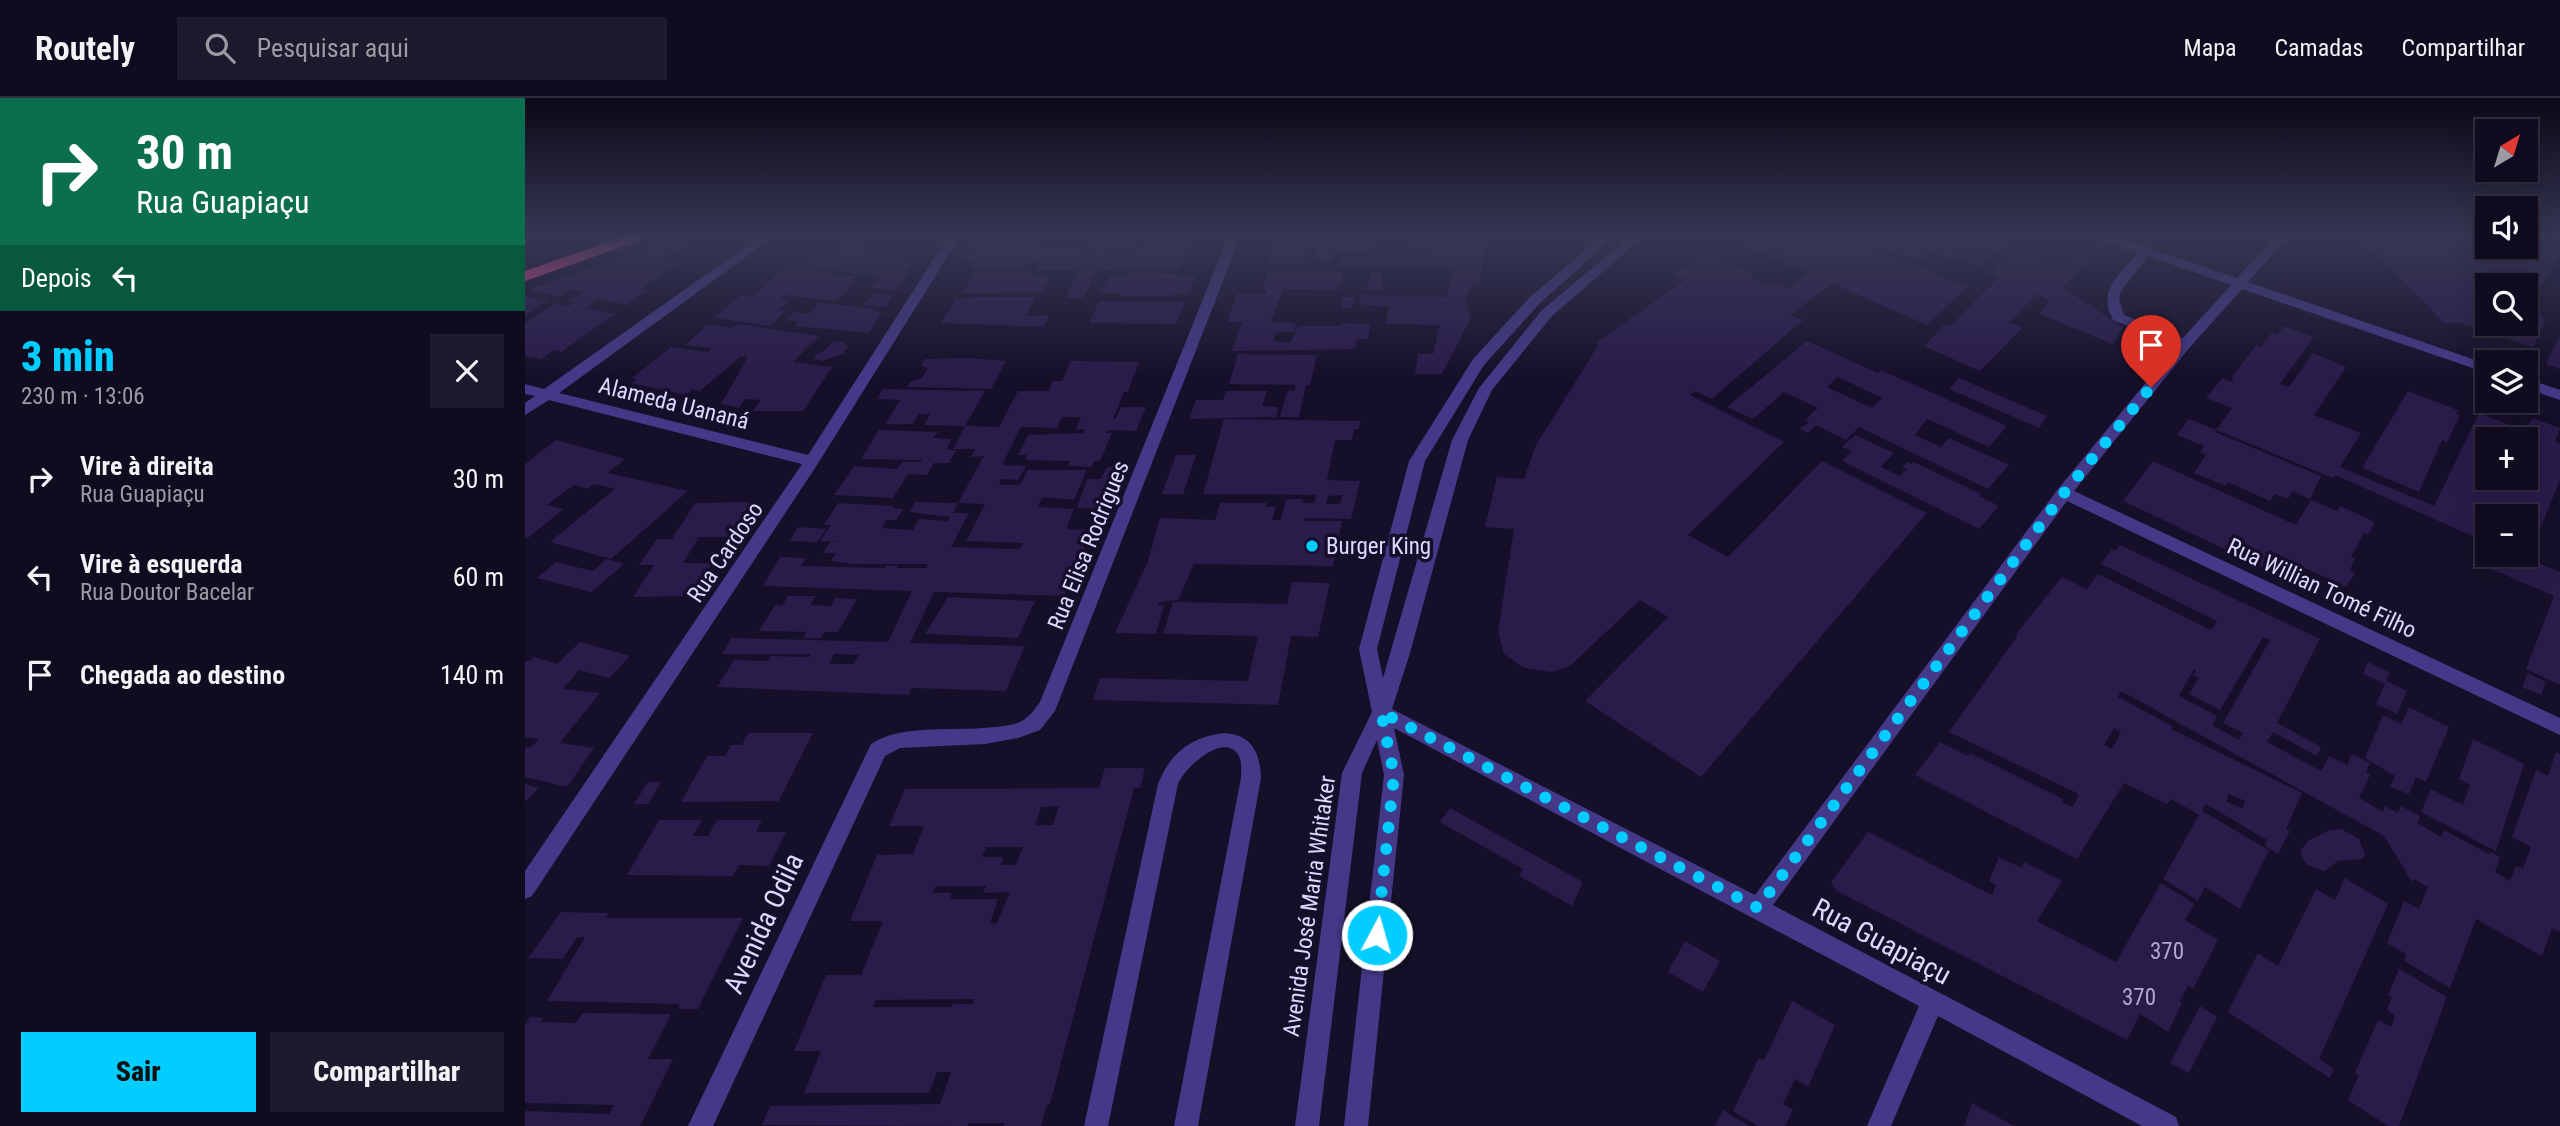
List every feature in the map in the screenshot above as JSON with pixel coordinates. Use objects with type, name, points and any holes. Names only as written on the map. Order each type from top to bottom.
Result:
[{"type":"street","points":[[525,410],[702,283]]},
{"type":"street","name":"Rua Cardoso","points":[[525,889],[812,461],[925,283]]},
{"type":"street","name":"Rua Elisa Rodrigues","points":[[881,746],[899,740],[1022,729],[1032,724],[1048,706],[1216,283]]},
{"type":"street","points":[[1356,1126],[1394,775],[1368,649],[1417,461],[1478,362],[1535,300],[1555,283]]},
{"type":"street","name":"Avenida José Maria Whitaker","points":[[1307,1126],[1352,773],[1381,712],[1401,653],[1460,440],[1486,388],[1547,313],[1582,283]]},
{"type":"street","points":[[2121,283],[2112,299],[2118,317],[2185,344]]},
{"type":"street","points":[[2238,283],[2475,365]]},
{"type":"street","points":[[1758,908],[2064,493],[2185,344],[2241,284]]},
{"type":"street","points":[[2538,387],[2560,394]]},
{"type":"street","name":"Alameda Uananá","points":[[525,389],[812,461]]},
{"type":"street","name":"Rua Willian Tomé Filho","points":[[2064,493],[2560,727]]},
{"type":"street","name":"Rua Guapiaçu","points":[[1381,712],[1758,908],[2167,1126]]},
{"type":"street","points":[[1097,1126],[1165,793],[1171,775],[1182,759],[1203,746],[1224,741],[1238,743],[1247,751],[1251,778],[1187,1126]]},
{"type":"street","name":"Avenida Odila","points":[[700,1126],[881,746]]},
{"type":"street","points":[[1879,1126],[1932,1002]]},
{"type":"building","points":[[548,283],[648,283],[641,288],[648,290],[626,305],[599,299],[586,308],[615,314],[561,352],[554,350],[541,359],[525,356],[525,323],[556,303],[569,306],[574,303],[569,302],[584,291],[572,289],[559,297],[528,290]]},
{"type":"building","points":[[767,283],[850,283],[848,286],[851,287],[836,301],[784,295],[779,300],[789,301],[779,310],[786,311],[770,326],[714,318],[741,295],[753,296]]},
{"type":"building","points":[[875,283],[901,283],[896,291],[870,288]]},
{"type":"building","points":[[969,283],[1046,283],[1041,292],[962,294]]},
{"type":"building","points":[[1073,283],[1091,283],[1083,298],[1066,298]]},
{"type":"building","points":[[1106,283],[1193,283],[1188,294],[1174,294],[1174,297],[1101,293]]},
{"type":"building","points":[[1264,283],[1341,283],[1339,290],[1283,289],[1271,322],[1296,323],[1294,332],[1276,332],[1273,341],[1290,343],[1298,326],[1341,326],[1342,323],[1371,324],[1368,339],[1357,339],[1355,349],[1232,351],[1242,322],[1227,322],[1237,294],[1266,294],[1267,289],[1262,290]]},
{"type":"building","points":[[1369,283],[1381,283],[1380,290],[1367,290]]},
{"type":"building","points":[[1450,283],[1474,283],[1465,300],[1471,318],[1442,374],[1415,374],[1418,354],[1433,354],[1440,325],[1386,324],[1389,307],[1360,304],[1361,295],[1447,297]]},
{"type":"building","points":[[1681,283],[1760,283],[1769,287],[1773,283],[1788,289],[1796,283],[1958,283],[1968,287],[1927,325],[1832,283],[1791,315],[1803,320],[1712,399],[1695,391],[1690,395],[1784,442],[1688,535],[1728,557],[1822,461],[1927,513],[1701,777],[1585,701],[1668,617],[1640,600],[1570,666],[1552,672],[1524,668],[1504,654],[1498,631],[1514,529],[1485,527],[1497,477],[1524,479],[1536,445],[1599,344],[1596,343]]},
{"type":"building","points":[[1993,283],[2066,283],[2062,287],[2123,327],[2113,344],[2039,314],[2050,300],[2037,294],[2009,322],[2022,328],[1980,371],[1924,346],[1945,324],[1951,326]]},
{"type":"building","points":[[2405,283],[2475,283],[2475,328],[2460,323],[2444,323]]},
{"type":"building","points":[[875,293],[893,295],[886,307],[863,305]]},
{"type":"building","points":[[525,296],[548,301],[525,316]]},
{"type":"building","points":[[1035,297],[1026,316],[1049,315],[1044,327],[941,323],[956,299]]},
{"type":"building","points":[[1343,297],[1354,297],[1352,308],[1341,308]]},
{"type":"building","points":[[1099,301],[1185,302],[1176,324],[1089,323]]},
{"type":"building","points":[[819,302],[882,312],[869,333],[795,326],[799,322],[786,320],[794,312],[808,314]]},
{"type":"building","points":[[2538,312],[2546,320],[2533,347],[2500,336],[2538,336]]},
{"type":"building","points":[[738,324],[819,336],[793,362],[832,367],[803,411],[753,411],[761,400],[745,399],[739,408],[721,404],[748,357],[741,356],[700,391],[693,389],[686,395],[631,383],[636,379],[632,378],[671,347],[708,352],[712,348],[685,345],[707,325],[733,328]]},
{"type":"building","points":[[2284,326],[2314,337],[2280,384],[2289,387],[2313,353],[2346,367],[2314,415],[2361,433],[2340,467],[2434,506],[2479,413],[2507,424],[2506,427],[2475,427],[2475,490],[2538,490],[2538,427],[2528,427],[2532,418],[2560,428],[2555,442],[2560,444],[2560,480],[2538,535],[2538,504],[2475,504],[2475,537],[2335,475],[2333,478],[2216,430],[2232,408],[2206,398],[2222,378],[2232,382],[2231,378],[2256,345],[2261,347],[2272,333],[2277,335]]},
{"type":"building","points":[[2560,335],[2560,369],[2546,364]]},
{"type":"building","points":[[840,341],[849,346],[843,354],[822,361],[814,359],[816,354],[824,351],[832,342]]},
{"type":"building","points":[[1807,341],[1878,373],[1881,370],[2007,426],[1989,447],[1927,419],[1915,435],[1941,447],[1949,438],[2009,465],[1988,489],[1859,427],[1846,440],[1816,425],[1808,433],[1800,429],[1809,422],[1805,420],[1818,408],[1784,392],[1753,419],[1727,407]],"holes":[[[1838,377],[1882,398],[1872,408],[1827,387]]]},
{"type":"building","points":[[1238,354],[1317,355],[1310,385],[1306,385],[1299,417],[1280,417],[1287,391],[1294,391],[1296,385],[1229,384]]},
{"type":"building","points":[[970,358],[1006,361],[991,389],[907,387],[911,381],[922,378],[928,368],[921,365],[925,359]]},
{"type":"building","points":[[1071,361],[1139,362],[1128,392],[1124,392],[1113,419],[1121,407],[1146,407],[1136,431],[1108,430],[1106,433],[1112,433],[1100,461],[1094,461],[1091,467],[1068,466],[1070,461],[1025,460],[1027,455],[1018,455],[1028,435],[1083,433],[1085,429],[1076,429],[1081,417],[1062,417],[1057,428],[1021,427],[1002,465],[1026,466],[1018,480],[1001,479],[999,485],[1020,485],[1028,470],[1087,470],[1074,500],[1043,497],[1037,507],[1074,509],[1066,529],[1091,530],[1064,596],[934,592],[910,643],[1025,646],[1006,691],[912,688],[909,695],[717,687],[734,660],[768,661],[771,656],[809,657],[811,654],[722,654],[731,638],[888,642],[912,591],[763,586],[780,557],[806,558],[801,566],[885,568],[886,565],[898,566],[897,568],[926,568],[928,564],[851,564],[831,561],[836,553],[823,553],[830,542],[844,542],[820,541],[831,525],[824,525],[838,503],[894,506],[893,508],[903,509],[896,520],[886,520],[882,528],[913,530],[919,519],[948,521],[950,517],[909,512],[915,502],[958,503],[984,456],[971,457],[975,449],[953,449],[965,426],[999,427],[1018,391],[1048,391],[1053,381],[1062,381]],"holes":[[[958,503],[985,504],[966,541],[1023,543],[1020,549],[951,547],[969,513],[953,513]],[[834,654],[859,655],[854,664],[829,664]]]},
{"type":"building","points":[[1959,378],[2047,416],[2039,428],[1949,389]]},
{"type":"building","points":[[883,389],[985,391],[965,426],[924,425],[930,414],[919,414],[913,424],[885,424],[900,400],[877,399]]},
{"type":"building","points":[[1226,391],[1267,391],[1262,406],[1278,407],[1276,417],[1189,419],[1196,400],[1223,400]]},
{"type":"building","points":[[2408,391],[2458,410],[2456,414],[2460,415],[2447,442],[2442,440],[2419,492],[2362,468]]},
{"type":"building","points":[[1224,419],[1361,421],[1359,429],[1354,429],[1352,440],[1335,440],[1327,480],[1360,481],[1351,519],[1304,518],[1304,521],[1342,521],[1333,566],[1194,564],[1178,600],[1159,602],[1158,605],[1164,606],[1156,634],[1115,633],[1148,561],[1160,518],[1215,520],[1220,503],[1267,503],[1266,507],[1276,507],[1272,520],[1281,520],[1286,499],[1303,499],[1302,503],[1314,503],[1316,495],[1203,494]],"holes":[[[1342,495],[1340,504],[1326,504],[1328,496]]]},
{"type":"building","points":[[2189,419],[2321,476],[2310,499],[2292,491],[2288,499],[2275,494],[2270,501],[2228,482],[2226,486],[2194,473],[2206,455],[2200,452],[2204,446],[2177,435]]},
{"type":"building","points":[[879,430],[938,432],[933,438],[951,439],[947,450],[956,450],[949,463],[934,463],[927,475],[908,474],[893,498],[834,495],[854,466],[897,469],[902,462],[921,462],[922,460],[861,459]]},
{"type":"building","points":[[1855,435],[1894,453],[1881,467],[1900,476],[1907,469],[1902,467],[1907,462],[1914,462],[1981,494],[1979,496],[1999,506],[1979,529],[1842,461],[1852,451],[1842,447]]},
{"type":"building","points":[[556,440],[625,459],[608,473],[688,491],[611,559],[550,542],[615,489],[594,484],[588,489],[574,485],[547,505],[563,509],[528,538],[525,537],[525,464]]},
{"type":"building","points":[[1176,455],[1196,455],[1183,494],[1162,494]]},
{"type":"building","points":[[2153,461],[2296,525],[2311,500],[2337,511],[2340,506],[2375,522],[2368,535],[2364,533],[2351,557],[2355,558],[2350,570],[2355,573],[2346,587],[2305,568],[2296,583],[2123,501]]},
{"type":"building","points":[[1107,467],[1117,467],[1100,509],[1077,508],[1087,479],[1101,479]]},
{"type":"building","points":[[751,502],[729,537],[699,537],[683,563],[712,563],[692,596],[633,597],[654,565],[639,565],[657,539],[672,539],[695,503]]},
{"type":"building","points":[[798,527],[826,529],[817,542],[790,541]]},
{"type":"building","points":[[2120,545],[2320,639],[2277,723],[2321,747],[2317,756],[2273,732],[2267,742],[2321,771],[2329,756],[2347,765],[2352,754],[2370,763],[2366,772],[2370,775],[2359,798],[2383,812],[2385,806],[2398,813],[2401,806],[2420,816],[2417,823],[2441,837],[2444,830],[2500,857],[2495,872],[2510,881],[2516,866],[2523,869],[2531,847],[2512,837],[2536,770],[2548,776],[2556,752],[2560,754],[2560,932],[2552,928],[2542,956],[2476,919],[2450,988],[2404,961],[2406,954],[2387,943],[2404,901],[2419,909],[2428,887],[2414,879],[2412,882],[2384,836],[2121,691],[2118,697],[2172,726],[2171,729],[2302,793],[2286,829],[2290,831],[2278,854],[2265,846],[2267,840],[2206,804],[2202,811],[2269,850],[2240,909],[2205,887],[2198,901],[2163,879],[2199,815],[2171,799],[2167,804],[2124,783],[2077,859],[1915,775],[1940,742],[1968,756],[1970,753],[2063,799],[2061,802],[2073,807],[2079,794],[1949,732],[2018,635],[2016,634],[2062,577],[2087,589],[2098,574],[2211,630],[2217,621],[2101,564],[2112,549],[2115,551]],"holes":[[[2263,637],[2270,640],[2223,723],[2243,733],[2239,740],[2212,725],[2217,716],[2179,696],[2194,669],[2196,670],[2193,675],[2199,678],[2189,694],[2220,710]],[[2114,728],[2121,732],[2112,749],[2104,745]],[[2229,794],[2245,801],[2242,808],[2226,802]]]},
{"type":"building","points":[[606,559],[624,564],[591,592],[537,578],[556,562],[593,571]]},
{"type":"building","points":[[2538,563],[2560,572],[2560,685],[2526,669],[2554,596],[2487,567],[2538,567]]},
{"type":"building","points":[[1292,582],[1330,583],[1318,637],[1291,636],[1278,705],[1093,700],[1100,678],[1248,681],[1258,636],[1163,634],[1173,602],[1287,604]]},
{"type":"building","points":[[788,596],[816,596],[810,605],[831,606],[835,598],[857,599],[838,632],[824,632],[821,638],[803,638],[807,632],[759,631],[775,605],[782,606]]},
{"type":"building","points":[[948,597],[1035,601],[1018,638],[925,634]]},
{"type":"building","points":[[580,642],[630,656],[609,678],[579,670],[563,689],[600,693],[560,743],[594,748],[567,787],[525,777],[525,747],[530,748],[539,739],[525,737],[525,661],[534,657],[557,664]]},
{"type":"building","points":[[2368,662],[2390,673],[2386,681],[2407,691],[2397,714],[2376,704],[2385,684],[2363,674]]},
{"type":"building","points":[[2528,673],[2546,682],[2541,695],[2522,687]]},
{"type":"building","points":[[2409,707],[2449,727],[2426,782],[2416,777],[2409,794],[2390,787],[2395,776],[2365,758],[2383,715],[2401,724]]},
{"type":"building","points":[[748,733],[813,733],[779,801],[681,802],[707,756],[725,756],[731,745],[742,745]]},
{"type":"building","points":[[2473,739],[2524,764],[2496,851],[2421,812],[2431,789],[2463,805],[2470,785],[2459,779]]},
{"type":"building","points":[[1105,768],[1145,768],[1140,788],[1134,788],[1050,1104],[1047,1104],[1041,1126],[1004,1126],[1005,1123],[969,1123],[968,1126],[762,1125],[770,1106],[940,1104],[951,1072],[937,1072],[929,1093],[804,1093],[821,1051],[794,1051],[826,975],[861,975],[883,921],[850,921],[877,855],[913,854],[924,826],[889,826],[905,789],[1099,788]],"holes":[[[1059,806],[1053,825],[1035,825],[1041,807]],[[986,847],[1023,847],[1016,865],[1001,865],[1003,857],[982,857]],[[936,886],[986,886],[983,893],[1010,892],[997,923],[990,924],[998,899],[949,899],[952,893],[933,893]],[[974,999],[973,1004],[953,1004],[952,1007],[873,1007],[876,1000]]]},
{"type":"building","points":[[648,782],[661,782],[648,804],[634,804]]},
{"type":"building","points":[[525,784],[539,788],[525,802]]},
{"type":"building","points":[[1450,808],[1583,882],[1572,906],[1519,876],[1523,869],[1440,822]]},
{"type":"building","points":[[659,820],[702,820],[693,836],[708,836],[717,820],[762,820],[756,832],[786,832],[769,866],[739,865],[733,876],[627,875]]},
{"type":"building","points":[[2341,829],[2359,839],[2365,855],[2362,859],[2338,861],[2324,871],[2307,865],[2301,856],[2301,850],[2308,841],[2330,830]]},
{"type":"building","points":[[1868,832],[1992,895],[1996,885],[1989,881],[1999,857],[2022,868],[2024,862],[2062,881],[2037,921],[2116,962],[2161,883],[2195,904],[2185,920],[2218,940],[2193,989],[2188,986],[2168,1032],[2140,1014],[2127,1040],[1837,891],[1831,882]]},
{"type":"building","points":[[2345,878],[2388,904],[2319,1059],[2334,1069],[2330,1078],[2228,1012],[2258,953],[2278,966],[2316,889],[2335,900]]},
{"type":"building","points":[[561,912],[609,913],[606,918],[743,918],[698,1009],[678,1009],[680,1004],[547,1001],[585,937],[577,937],[563,959],[528,958]]},
{"type":"building","points":[[1685,941],[1720,961],[1703,992],[1668,972]]},
{"type":"building","points":[[2399,969],[2447,997],[2399,1126],[2388,1126],[2348,1100],[2359,1075],[2355,1073],[2378,1020],[2391,1027],[2395,1016],[2387,1010],[2392,997],[2388,995]]},
{"type":"building","points":[[1792,1001],[1835,1025],[1808,1087],[1795,1079],[1783,1104],[1793,1110],[1785,1126],[1758,1126],[1733,1111],[1759,1058],[1764,1060]]},
{"type":"building","points":[[2200,1006],[2217,1017],[2189,1073],[2170,1063]]},
{"type":"building","points":[[582,1013],[671,1014],[648,1059],[673,1059],[640,1126],[525,1126],[525,1111],[609,1114],[614,1105],[525,1103],[525,1025],[530,1017],[543,1018],[540,1022],[576,1023]]},
{"type":"building","points":[[1972,1103],[2014,1126],[1964,1126]]},
{"type":"building","points":[[1723,1110],[1749,1126],[1715,1126]]},
{"type":"place","name":"Burger King","points":[[1312,546]]},
{"type":"route","points":[[1377,935],[1394,775],[1381,712],[1758,908],[2064,493],[2151,387]]}]
